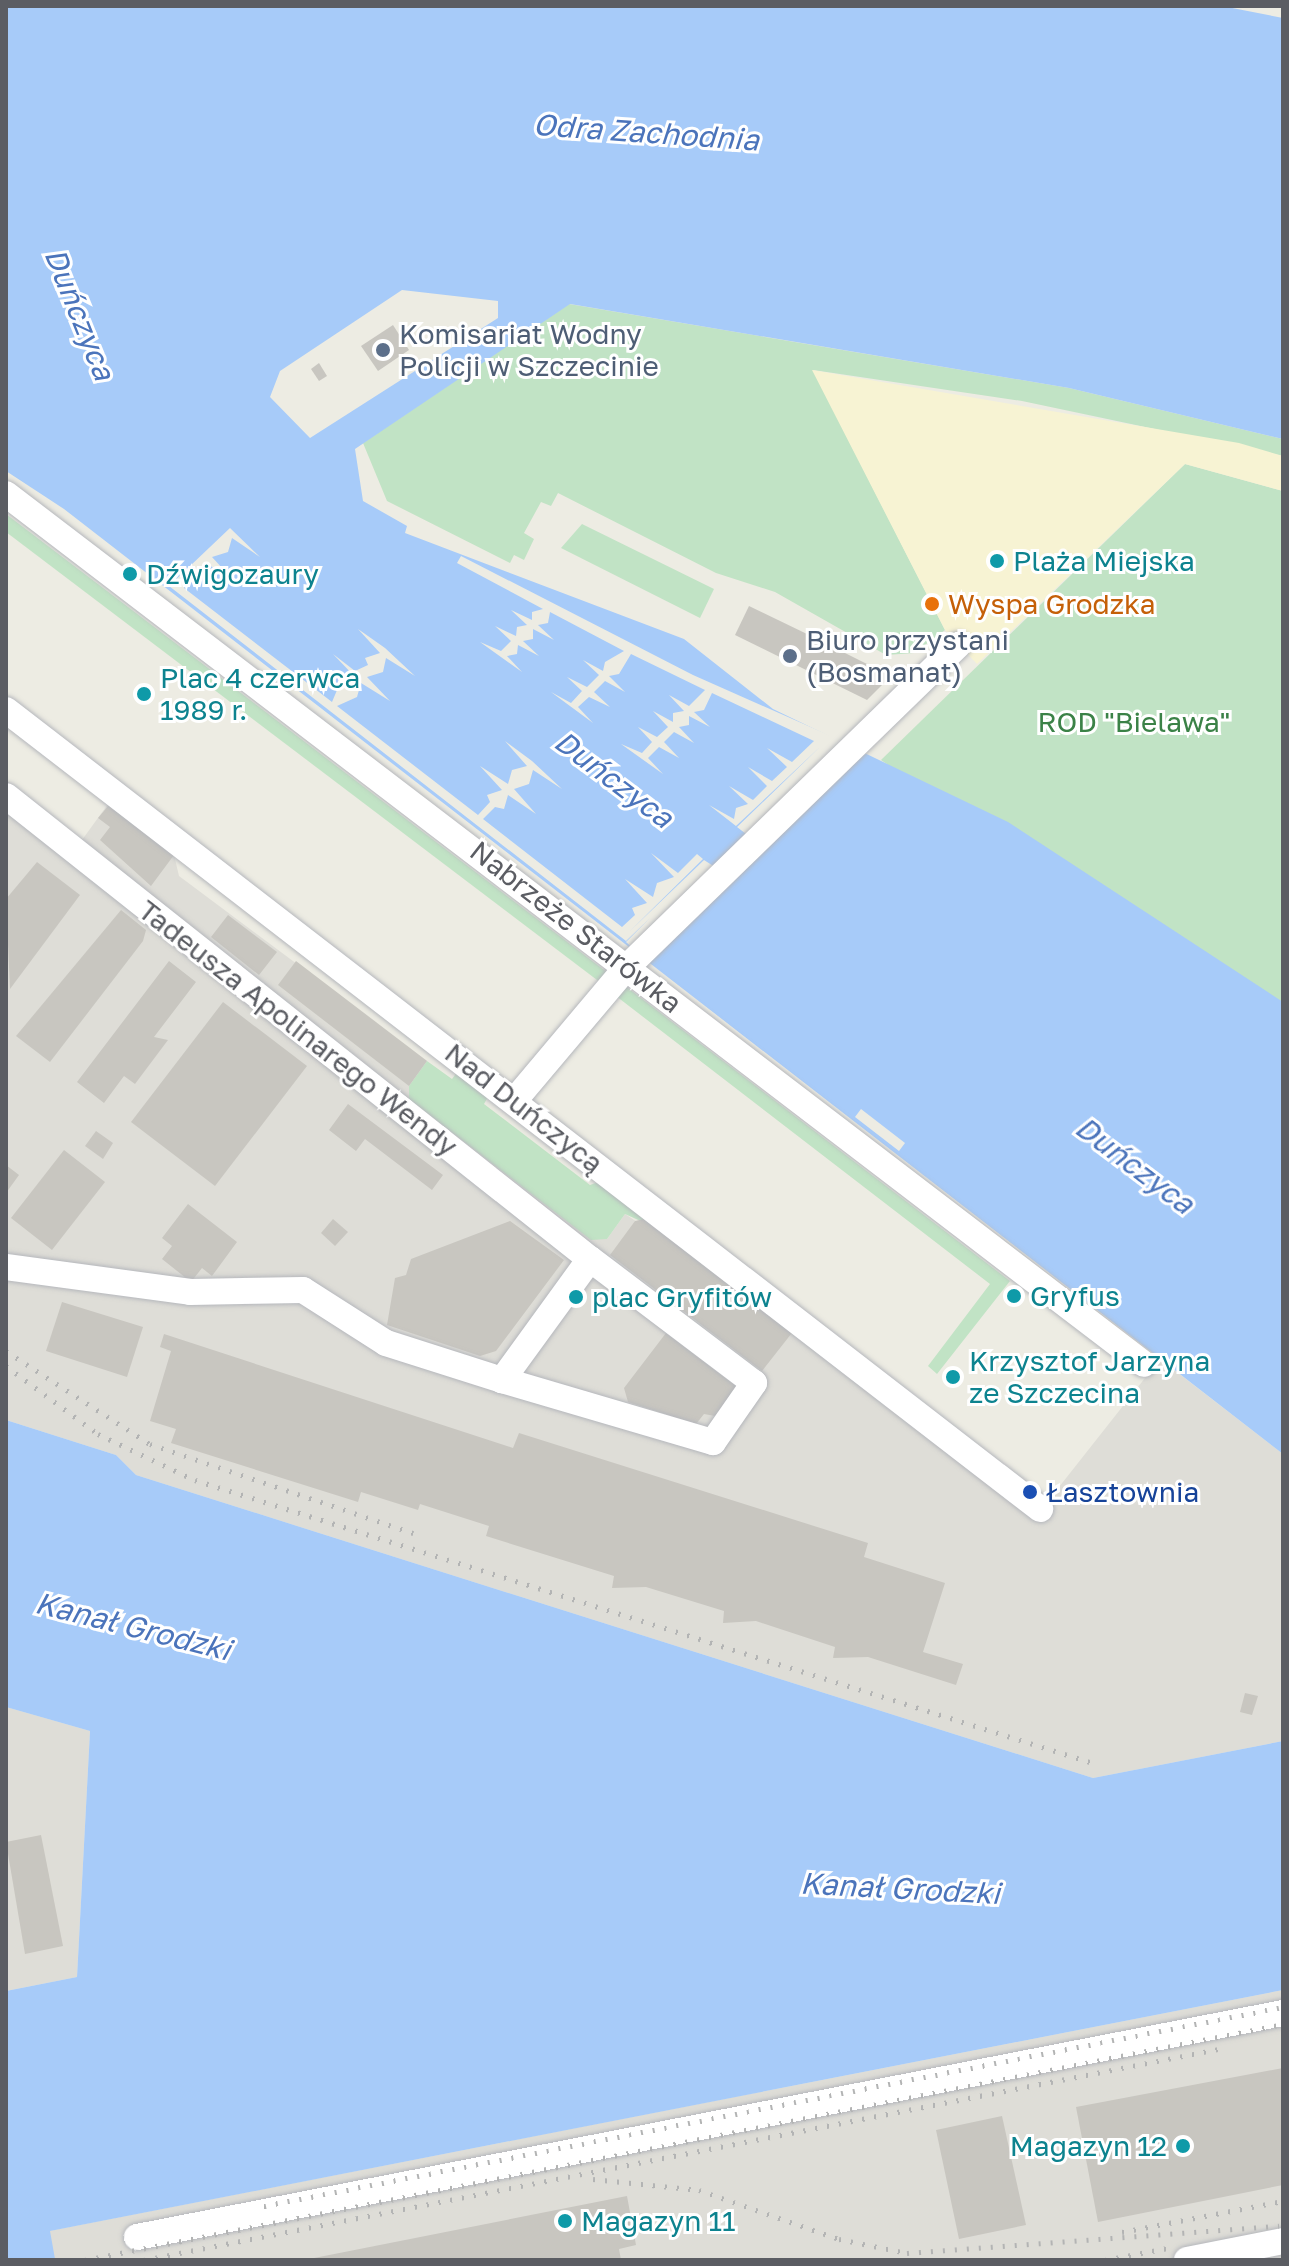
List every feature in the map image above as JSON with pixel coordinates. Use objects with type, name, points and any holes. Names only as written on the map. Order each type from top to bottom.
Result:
[{"type":"street","name":"Nabrzeże Starówka","points":[[6,494],[794,1084],[1144,1364]]},
{"type":"street","points":[[514,1101],[633,961],[958,645]]},
{"type":"street","name":"Nad Duńczycą","points":[[6,710],[1040,1509]]},
{"type":"street","name":"Tadeusza Apolinarego Wendy","points":[[6,796],[590,1259],[754,1383],[713,1442],[502,1380]]},
{"type":"street","points":[[6,1267],[190,1292],[303,1290],[386,1343],[502,1380],[590,1259]]},
{"type":"street","points":[[137,2237],[1283,2013]]},
{"type":"street","points":[[1187,2260],[1283,2241]]},
{"type":"shaded area","points":[[6,780],[82,840],[108,804],[174,855],[179,876],[427,1061],[409,1086],[607,1239],[625,1214],[866,1374],[1033,1520],[1160,1359],[1283,1454],[1283,1741],[1093,1778],[136,1475],[116,1455],[6,1420]]},
{"type":"shaded area","points":[[6,1707],[90,1731],[77,1977],[6,1991]]},
{"type":"shaded area","points":[[1283,1990],[1283,2260],[49,2260],[49,2231]]},
{"type":"green space","points":[[569,304],[1069,388],[1283,439],[1283,456],[1022,401],[813,370],[945,630],[914,653],[886,655],[775,592],[716,573],[558,493],[551,506],[541,502],[524,533],[534,539],[524,560],[514,555],[510,563],[387,501],[363,443]]},
{"type":"green space","name":"ROD \"Bielawa\"","points":[[1185,464],[1283,491],[1283,1038],[881,760]]},
{"type":"green space","points":[[6,514],[608,973],[601,983],[6,532]]},
{"type":"green space","points":[[582,524],[714,589],[700,618],[561,548]]},
{"type":"green space","points":[[624,985],[1010,1281],[937,1374],[928,1366],[990,1284],[616,996]]},
{"type":"green space","points":[[427,1061],[452,1079],[458,1071],[489,1095],[484,1104],[590,1185],[601,1181],[649,1218],[645,1223],[625,1214],[607,1239],[591,1240],[409,1099],[409,1086]]},
{"type":"sand","name":"Plaża Miejska","points":[[812,370],[1239,443],[1283,456],[1283,491],[1185,464],[977,664],[945,630]]},
{"type":"water","points":[[1222,6],[1283,18],[1283,439],[1069,388],[570,304],[355,449],[363,501],[407,526],[405,533],[684,639],[773,709],[1008,822],[1283,1002],[1283,1454],[64,509],[6,471],[6,7]],"holes":[[[402,290],[498,301],[498,318],[310,438],[270,397],[280,371]]]},
{"type":"water","name":"Kanał Grodzki","points":[[6,1420],[116,1455],[136,1475],[1093,1778],[1283,1741],[1283,1990],[50,2231],[55,2259],[6,2260],[6,1991],[77,1977],[90,1731],[6,1707]]},
{"type":"pier","points":[[230,528],[260,557],[232,538],[228,552],[212,557],[234,581],[206,563],[202,576],[193,575],[184,588],[332,702],[340,683],[356,678],[333,654],[355,671],[368,665],[365,658],[380,653],[358,629],[385,648],[415,676],[386,658],[383,672],[367,677],[390,701],[361,683],[357,697],[337,706],[478,815],[490,802],[487,795],[502,790],[480,766],[508,784],[512,770],[527,766],[505,741],[532,761],[562,789],[533,770],[529,784],[514,789],[536,814],[508,795],[504,809],[495,807],[483,819],[622,927],[635,915],[632,908],[647,903],[625,879],[653,897],[657,883],[674,877],[651,853],[678,873],[697,854],[703,859],[629,932],[704,860],[718,869],[750,837],[737,827],[822,745],[736,826],[709,805],[734,819],[736,808],[748,804],[729,786],[753,800],[767,786],[748,767],[772,781],[787,767],[767,748],[792,762],[814,741],[712,693],[704,710],[694,712],[710,727],[689,716],[689,725],[679,727],[694,743],[674,732],[664,742],[679,758],[659,747],[648,758],[663,774],[621,744],[642,753],[652,742],[638,727],[657,737],[668,727],[653,711],[673,722],[673,713],[684,711],[669,695],[689,706],[705,690],[631,654],[619,674],[609,676],[625,692],[605,681],[594,692],[610,707],[589,697],[578,707],[593,723],[551,692],[571,703],[582,691],[567,677],[587,687],[599,675],[583,660],[603,671],[605,662],[624,651],[550,612],[548,623],[538,625],[554,640],[533,629],[533,639],[523,641],[539,656],[518,645],[517,654],[507,656],[522,672],[480,642],[501,651],[511,641],[495,626],[516,636],[517,627],[527,625],[511,610],[532,620],[532,612],[543,609],[457,563],[461,556],[693,675],[867,752],[770,845],[761,845],[728,876],[734,881],[648,962],[626,942],[650,918],[626,941],[169,586]]},
{"type":"pier","points":[[861,1109],[905,1143],[899,1151],[855,1117]]},
{"type":"building","points":[[393,325],[409,350],[378,371],[361,346]]},
{"type":"building","points":[[319,363],[327,376],[319,381],[311,369]]},
{"type":"building","points":[[749,606],[891,676],[867,700],[735,635]]},
{"type":"building","points":[[109,805],[174,855],[151,886],[100,840],[110,827],[98,818]]},
{"type":"building","points":[[37,862],[80,895],[10,989],[6,899]]},
{"type":"building","points":[[121,910],[146,930],[143,941],[50,1062],[16,1036]]},
{"type":"building","points":[[228,915],[277,952],[259,975],[211,937]]},
{"type":"building","points":[[169,961],[196,982],[154,1037],[168,1040],[135,1084],[124,1076],[104,1103],[77,1082]]},
{"type":"building","points":[[296,961],[427,1061],[409,1086],[278,985]]},
{"type":"building","points":[[223,1002],[307,1066],[215,1186],[131,1122]]},
{"type":"building","points":[[348,1104],[443,1175],[432,1190],[365,1139],[356,1151],[329,1130]]},
{"type":"building","points":[[96,1131],[113,1143],[103,1159],[85,1146]]},
{"type":"building","points":[[64,1150],[105,1182],[52,1250],[11,1218]]},
{"type":"building","points":[[6,1165],[19,1175],[6,1193]]},
{"type":"building","points":[[188,1204],[237,1242],[212,1276],[202,1268],[191,1282],[162,1259],[172,1246],[162,1238]]},
{"type":"building","points":[[649,1218],[795,1329],[762,1371],[610,1255],[635,1221]]},
{"type":"building","points":[[333,1219],[348,1232],[335,1246],[321,1233]]},
{"type":"building","points":[[510,1221],[564,1260],[496,1351],[480,1356],[387,1325],[395,1278],[406,1275],[411,1259]]},
{"type":"building","points":[[62,1302],[143,1327],[127,1377],[46,1351]]},
{"type":"building","points":[[666,1333],[737,1387],[715,1416],[704,1414],[696,1424],[628,1402],[624,1388]]},
{"type":"building","points":[[164,1334],[513,1448],[519,1433],[868,1543],[864,1557],[945,1583],[923,1652],[963,1664],[956,1685],[868,1657],[833,1658],[835,1647],[756,1621],[723,1623],[724,1611],[646,1587],[612,1588],[614,1576],[486,1536],[489,1526],[420,1504],[418,1510],[361,1492],[358,1502],[171,1443],[176,1429],[150,1421],[171,1351],[160,1347]]},
{"type":"building","points":[[1245,1693],[1258,1696],[1252,1715],[1240,1712]]},
{"type":"building","points":[[41,1835],[63,1946],[25,1954],[6,1842]]},
{"type":"building","name":"Magazyn 12","points":[[1283,2068],[1283,2185],[1098,2222],[1076,2107]]},
{"type":"building","points":[[1002,2116],[1026,2225],[959,2239],[936,2130]]},
{"type":"building","name":"Magazyn 11","points":[[627,2196],[636,2245],[619,2249],[621,2260],[304,2260]]},
{"type":"railway","points":[[6,1351],[150,1444],[413,1533]]},
{"type":"railway","points":[[6,1366],[98,1434],[195,1480],[1093,1763]]},
{"type":"railway","points":[[264,2206],[1283,2007]]},
{"type":"railway","points":[[85,2260],[1283,2024]]},
{"type":"railway","points":[[144,2260],[1224,2048]]},
{"type":"railway","points":[[593,2179],[699,2190],[839,2239],[907,2253],[1279,2226]]},
{"type":"railway","points":[[1122,2232],[1283,2201]]},
{"type":"railway","points":[[1105,2260],[1168,2248]]},
{"type":"place","name":"Komisariat Wodny Policji w Szczecinie","points":[[383,350]]},
{"type":"place","name":"Plaża Miejska","points":[[997,561]]},
{"type":"place","name":"Dźwigozaury","points":[[130,574]]},
{"type":"place","name":"Wyspa Grodzka","points":[[932,604]]},
{"type":"place","name":"Biuro przystani (Bosmanat)","points":[[790,656]]},
{"type":"place","name":"Plac 4 czerwca 1989 r.","points":[[144,694]]},
{"type":"place","name":"Gryfus","points":[[1014,1296]]},
{"type":"place","name":"plac Gryfitów","points":[[576,1297]]},
{"type":"place","name":"Krzysztof Jarzyna ze Szczecina","points":[[953,1377]]},
{"type":"place","name":"Łasztownia","points":[[1030,1492]]},
{"type":"place","name":"Magazyn 12","points":[[1183,2146]]},
{"type":"place","name":"Magazyn 11","points":[[565,2221]]},
{"type":"water label","name":"Odra Zachodnia","points":[[646,132]]},
{"type":"water label","name":"Duńczyca","points":[[80,314]]},
{"type":"water label","name":"Duńczyca","points":[[614,779]]},
{"type":"water label","name":"Duńczyca","points":[[1135,1165]]}]
